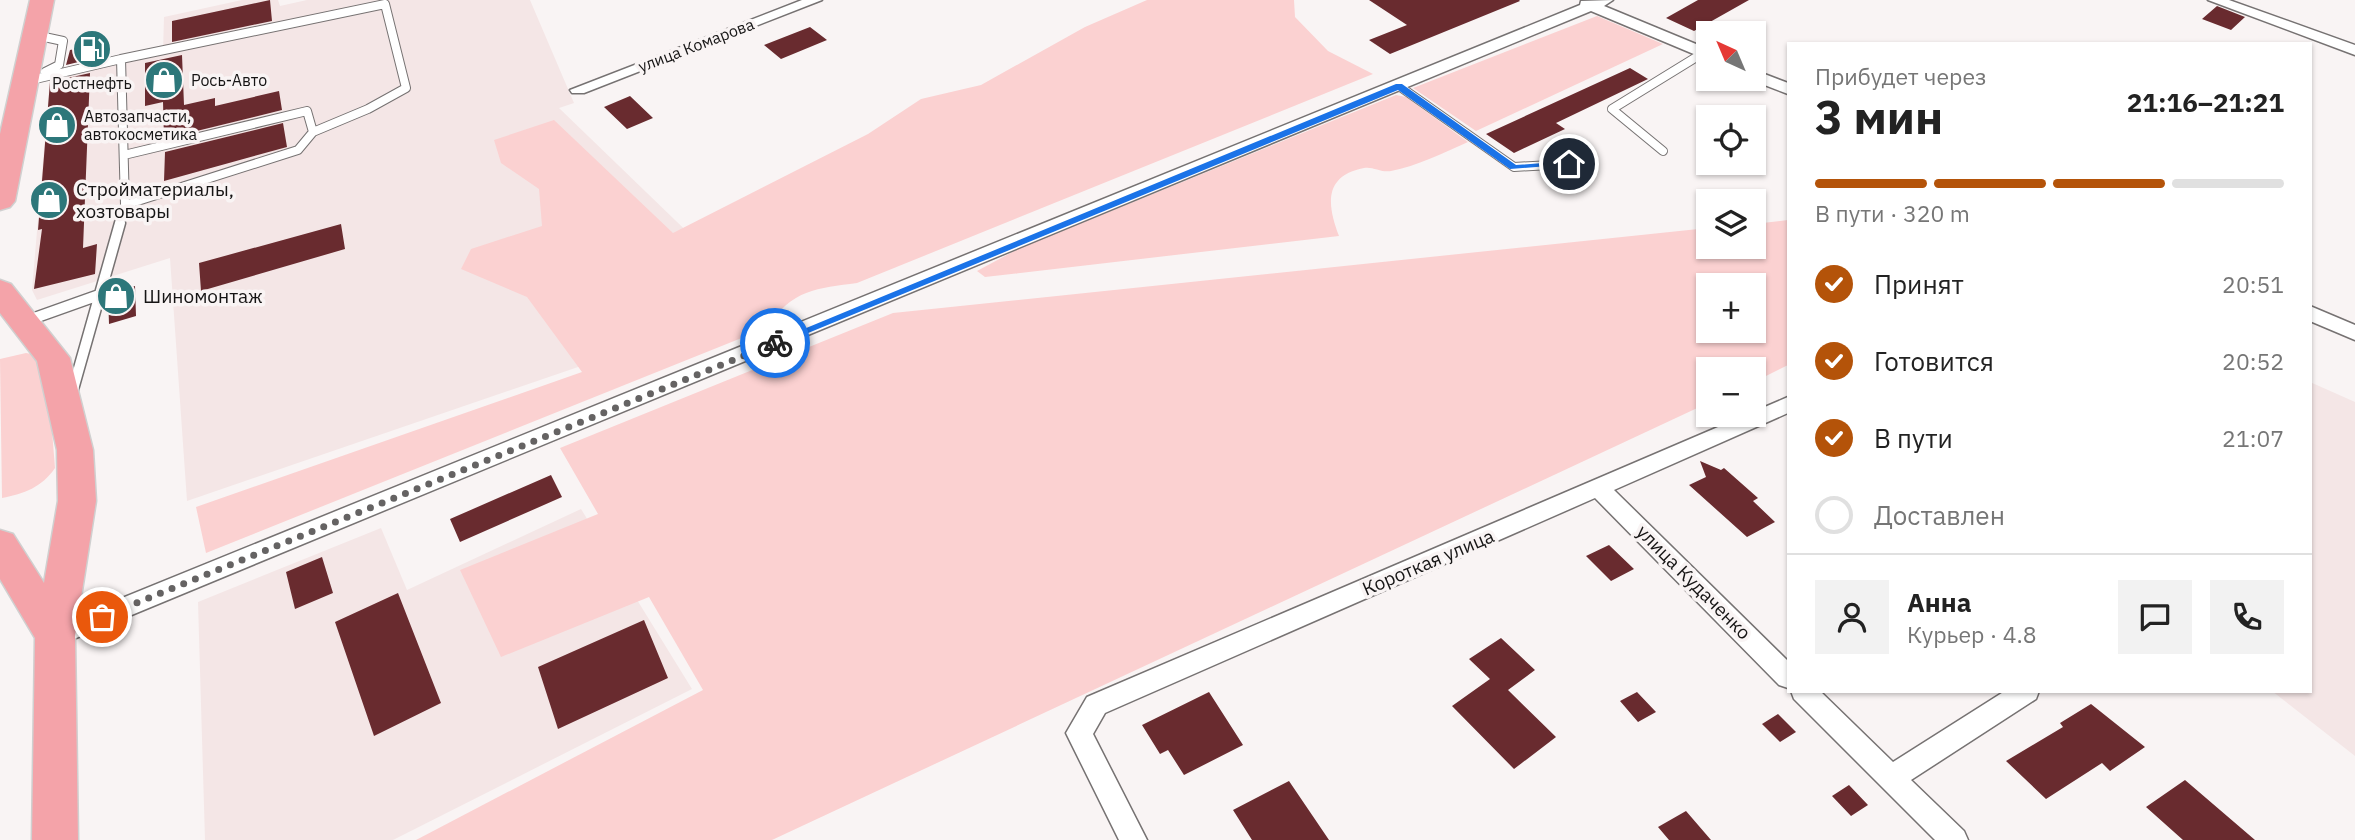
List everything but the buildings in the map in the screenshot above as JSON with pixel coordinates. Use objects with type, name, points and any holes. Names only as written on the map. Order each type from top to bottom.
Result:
[{"type":"main road","points":[[0,201],[42,0]]},
{"type":"main road","points":[[0,291],[53,358],[75,450],[77,501],[55,636],[55,840]]},
{"type":"main road","points":[[0,545],[55,636]]},
{"type":"street","name":"улица Комарова","points":[[578,90],[815,0]]},
{"type":"street","points":[[2215,0],[2355,50]]},
{"type":"street","points":[[55,636],[1399,86],[1592,2],[1696,50]]},
{"type":"street","points":[[1766,80],[1787,89]]},
{"type":"street","points":[[2312,314],[2355,333]]},
{"type":"street","name":"Короткая улица","points":[[1133,840],[1079,733],[1096,705],[1787,405]]},
{"type":"street","name":"улица Кудаченко","points":[[1600,488],[1787,676]]},
{"type":"street","points":[[1805,693],[1954,840]]},
{"type":"street","points":[[1891,778],[2025,693]]},
{"type":"lane","points":[[24,82],[385,4],[406,88],[368,109],[313,132],[298,150],[125,205]]},
{"type":"lane","points":[[67,412],[125,205],[121,59]]},
{"type":"lane","points":[[1663,151],[1612,109],[1696,59]]},
{"type":"lane","points":[[1399,86],[1514,167],[1569,164]]},
{"type":"lane","points":[[124,155],[307,111],[313,132]]},
{"type":"lane","points":[[24,322],[99,295]]},
{"type":"shaded area","points":[[242,0],[278,0],[280,6],[307,0],[530,0],[574,103],[559,108],[762,304],[187,501],[170,258],[37,300],[32,290],[50,78],[163,52],[164,17]]},
{"type":"shaded area","points":[[1147,0],[1294,0],[1295,17],[1328,51],[1373,74],[857,283],[806,293],[786,305],[769,327],[206,553],[196,507],[582,372],[527,297],[461,269],[471,249],[542,226],[539,189],[501,163],[494,140],[554,120],[673,233],[868,134],[921,99],[981,85],[1085,27]]},
{"type":"shaded area","points":[[1597,16],[1663,44],[1476,131],[1413,88]]},
{"type":"shaded area","points":[[1396,95],[1406,97],[1468,142],[1401,169],[1388,171],[1364,168],[1341,178],[1335,185],[1331,204],[1339,236],[985,277],[977,271],[1018,249]]},
{"type":"shaded area","points":[[1787,220],[1787,366],[1766,376],[1766,357],[1696,357],[1696,409],[772,840],[416,840],[703,690],[649,597],[501,657],[460,570],[598,514],[560,448],[893,313],[1696,229],[1696,259],[1766,259],[1766,223]]},
{"type":"shaded area","points":[[26,353],[37,355],[47,368],[55,468],[32,489],[2,498],[0,359]]},
{"type":"shaded area","points":[[2312,383],[2355,402],[2355,756],[2275,693],[2312,693]]},
{"type":"shaded area","points":[[581,509],[692,689],[393,840],[205,840],[198,602],[381,528],[407,590]]},
{"type":"way so far","points":[[102,617],[775,343]]},
{"type":"place","name":"Ростнефть","points":[[92,49]]},
{"type":"place","name":"Рось-Авто","points":[[164,80]]},
{"type":"place","name":"Автозапчасти, автокосметика","points":[[57,125]]},
{"type":"place","name":"Стройматериалы, хозтовары","points":[[49,200]]},
{"type":"place","name":"Шиномонтаж","points":[[116,296]]},
{"type":"route","points":[[775,343],[1399,86],[1514,167],[1569,164]]}]
